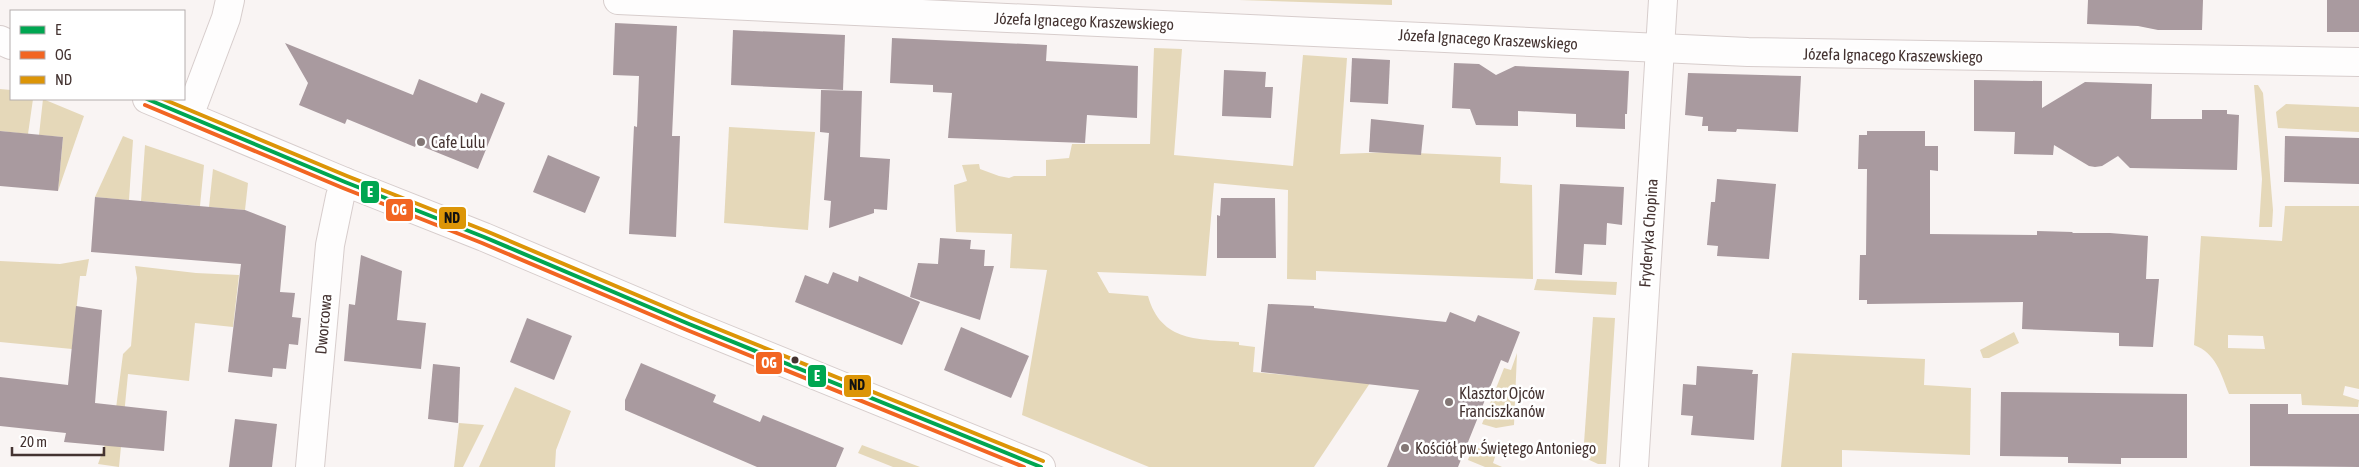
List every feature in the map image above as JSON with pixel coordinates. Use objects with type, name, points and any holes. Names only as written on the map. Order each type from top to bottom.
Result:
[{"type":"street","points":[[189,116],[226,18],[230,0]]},
{"type":"street","name":"Józefa Ignacego Kraszewskiego","points":[[618,0],[1748,52],[2359,62]]},
{"type":"street","name":"Fryderyka Chopina","points":[[1634,467],[1663,0]]},
{"type":"street","points":[[149,100],[1038,466]]},
{"type":"street","name":"Dworcowa","points":[[310,467],[330,245],[345,182]]},
{"type":"shaded area","points":[[1239,0],[1392,0],[1392,5]]},
{"type":"shaded area","points":[[1154,48],[1182,49],[1174,155],[1293,166],[1303,55],[1347,58],[1340,154],[1394,152],[1501,157],[1500,183],[1532,185],[1533,279],[1316,271],[1316,280],[1287,279],[1288,190],[1214,183],[1206,276],[1097,272],[1109,293],[1148,296],[1154,311],[1162,323],[1184,336],[1196,339],[1239,342],[1239,345],[1255,347],[1253,372],[1370,383],[1314,467],[1149,467],[1022,415],[1047,270],[1010,268],[1012,234],[956,232],[954,185],[967,181],[962,165],[979,164],[980,169],[1009,178],[1014,176],[1046,176],[1046,160],[1069,158],[1072,144],[1150,144]]},
{"type":"shaded area","points":[[2254,85],[2258,85],[2263,93],[2273,210],[2272,227],[2259,227],[2262,179]]},
{"type":"shaded area","points":[[0,89],[10,90],[10,100],[33,100],[28,134],[0,131]]},
{"type":"shaded area","points":[[43,100],[84,116],[58,191],[63,137],[39,135]]},
{"type":"shaded area","points":[[2286,104],[2359,107],[2359,132],[2278,128],[2276,112]]},
{"type":"shaded area","points":[[729,127],[815,132],[808,230],[724,223]]},
{"type":"shaded area","points":[[123,136],[133,140],[129,200],[95,197]]},
{"type":"shaded area","points":[[145,145],[204,165],[200,206],[141,201]]},
{"type":"shaded area","points":[[213,169],[248,183],[245,210],[209,207]]},
{"type":"shaded area","points":[[2285,206],[2359,206],[2359,389],[2345,386],[2343,395],[2359,400],[2358,407],[2302,405],[2301,394],[2229,394],[2213,359],[2208,353],[2194,345],[2201,236],[2282,241]],"holes":[[[2228,335],[2263,336],[2265,349],[2228,348]]]},
{"type":"shaded area","points":[[89,259],[86,276],[80,276],[72,349],[0,342],[0,261],[60,264]]},
{"type":"shaded area","points":[[135,266],[196,273],[239,275],[233,327],[195,323],[189,381],[128,374],[119,467],[98,464],[115,416],[123,354],[131,346],[137,278]]},
{"type":"shaded area","points":[[1537,279],[1617,282],[1616,295],[1534,290]]},
{"type":"shaded area","points":[[1593,317],[1615,318],[1606,464],[1598,464],[1583,457]]},
{"type":"shaded area","points":[[2014,332],[2019,343],[1989,358],[1983,358],[1980,350]]},
{"type":"shaded area","points":[[1517,353],[1514,425],[1496,428],[1482,424],[1504,368],[1511,370]]},
{"type":"shaded area","points":[[1792,353],[1925,359],[1924,385],[1971,388],[1970,455],[1842,450],[1842,467],[1781,467]]},
{"type":"shaded area","points":[[515,387],[571,411],[556,450],[555,467],[479,467]]},
{"type":"shaded area","points":[[459,423],[484,425],[463,467],[454,467]]},
{"type":"shaded area","points":[[862,445],[920,467],[893,467],[858,453]]},
{"type":"shaded area","points":[[1473,446],[1484,450],[1486,446],[1497,451],[1493,463],[1502,467],[1485,467],[1468,460]]},
{"type":"building","points":[[2088,0],[2203,0],[2202,30],[2158,30],[2138,26],[2087,24]]},
{"type":"building","points":[[2327,0],[2359,0],[2359,32],[2327,32]]},
{"type":"building","points":[[615,23],[677,26],[672,136],[680,136],[676,237],[629,234],[634,126],[637,127],[639,76],[613,75]]},
{"type":"building","points":[[733,30],[845,35],[843,90],[731,85]]},
{"type":"building","points":[[892,38],[1047,45],[1046,61],[1138,66],[1137,118],[1087,115],[1085,143],[948,138],[952,93],[933,92],[933,85],[890,83]]},
{"type":"building","points":[[285,43],[413,95],[419,79],[477,103],[481,93],[505,103],[478,169],[416,144],[415,147],[347,119],[345,124],[299,105],[308,83]]},
{"type":"building","points":[[1352,58],[1390,60],[1388,104],[1350,102]]},
{"type":"building","points":[[1454,63],[1479,64],[1496,75],[1515,66],[1629,71],[1625,129],[1576,127],[1576,114],[1518,111],[1518,126],[1476,125],[1470,109],[1452,108]]},
{"type":"building","points":[[1224,70],[1266,72],[1265,87],[1273,87],[1271,118],[1222,116]]},
{"type":"building","points":[[1688,73],[1801,76],[1798,132],[1737,129],[1736,132],[1708,131],[1708,126],[1702,126],[1703,117],[1685,115]]},
{"type":"building","points":[[1974,80],[2042,81],[2042,108],[2085,82],[2152,84],[2151,119],[2202,119],[2202,110],[2227,110],[2227,114],[2239,115],[2237,170],[2130,168],[2118,156],[2102,166],[2095,167],[2089,166],[2054,145],[2053,155],[2014,154],[2015,132],[1974,131]]},
{"type":"building","points":[[821,90],[862,91],[860,157],[890,159],[887,210],[874,209],[874,213],[829,228],[831,201],[824,200],[829,133],[820,132]]},
{"type":"building","points":[[1371,119],[1424,125],[1421,155],[1369,152]]},
{"type":"building","points":[[0,131],[63,137],[58,191],[0,186]]},
{"type":"building","points":[[1867,131],[1925,131],[1925,146],[1938,146],[1938,171],[1930,170],[1930,234],[2037,235],[2037,231],[2148,236],[2146,279],[2159,279],[2153,347],[2119,346],[2119,333],[2022,329],[2023,302],[1867,304],[1867,300],[1859,300],[1860,255],[1866,255],[1867,169],[1858,169],[1859,135],[1867,135]]},
{"type":"building","points":[[2285,136],[2359,138],[2359,184],[2284,182]]},
{"type":"building","points":[[548,155],[600,177],[585,213],[533,192]]},
{"type":"building","points":[[1717,179],[1776,184],[1769,259],[1717,256],[1718,246],[1707,245],[1711,202],[1715,202]]},
{"type":"building","points":[[1560,184],[1624,187],[1622,225],[1607,223],[1606,245],[1584,244],[1582,275],[1555,273]]},
{"type":"building","points":[[95,197],[245,210],[286,226],[280,292],[295,293],[292,317],[301,318],[298,345],[289,344],[286,369],[273,368],[272,377],[228,372],[241,264],[91,252]]},
{"type":"building","points":[[1221,198],[1275,198],[1276,258],[1217,258],[1217,215],[1220,216]]},
{"type":"building","points":[[940,238],[971,240],[970,249],[985,250],[984,266],[994,266],[980,320],[910,297],[918,263],[938,264]]},
{"type":"building","points":[[361,255],[402,271],[397,320],[426,323],[421,369],[344,361],[349,304],[355,305]]},
{"type":"building","points":[[833,272],[858,282],[859,276],[920,302],[902,345],[795,302],[805,275],[828,284]]},
{"type":"building","points":[[1268,304],[1314,306],[1314,308],[1446,322],[1450,312],[1475,322],[1478,315],[1520,332],[1508,363],[1501,360],[1458,467],[1387,467],[1419,390],[1261,372]]},
{"type":"building","points":[[76,306],[102,310],[95,403],[167,411],[164,451],[64,442],[66,433],[0,426],[0,377],[68,385]]},
{"type":"building","points":[[527,318],[572,336],[554,380],[510,362]]},
{"type":"building","points":[[961,327],[1029,356],[1011,398],[944,370]]},
{"type":"building","points":[[641,363],[716,395],[713,402],[760,422],[763,415],[844,448],[836,467],[757,467],[625,410],[625,400]]},
{"type":"building","points":[[433,364],[460,367],[458,423],[428,419]]},
{"type":"building","points":[[1697,366],[1753,370],[1752,374],[1758,374],[1754,440],[1691,435],[1693,416],[1681,415],[1683,384],[1696,385]]},
{"type":"building","points":[[2001,392],[2187,394],[2187,458],[2121,458],[2121,464],[2068,463],[2068,457],[2000,456]]},
{"type":"building","points":[[2250,404],[2288,404],[2288,414],[2359,414],[2359,467],[2250,466]]},
{"type":"building","points":[[235,419],[277,424],[272,467],[229,467]]},
{"type":"transit line","name":"E","points":[[149,100],[345,182],[484,237],[689,324],[1041,467]]},
{"type":"transit line","name":"ND","points":[[165,100],[347,176],[486,231],[691,318],[1043,461]]},
{"type":"transit line","name":"OG","points":[[145,105],[343,188],[482,243],[687,330],[1024,467]]},
{"type":"place","name":"Cafe Lulu","points":[[421,142]]},
{"type":"place","name":"Klasztor Ojców Franciszkanów","points":[[1449,402]]},
{"type":"place","name":"Kościół pw. Świętego Antoniego","points":[[1405,448]]}]
